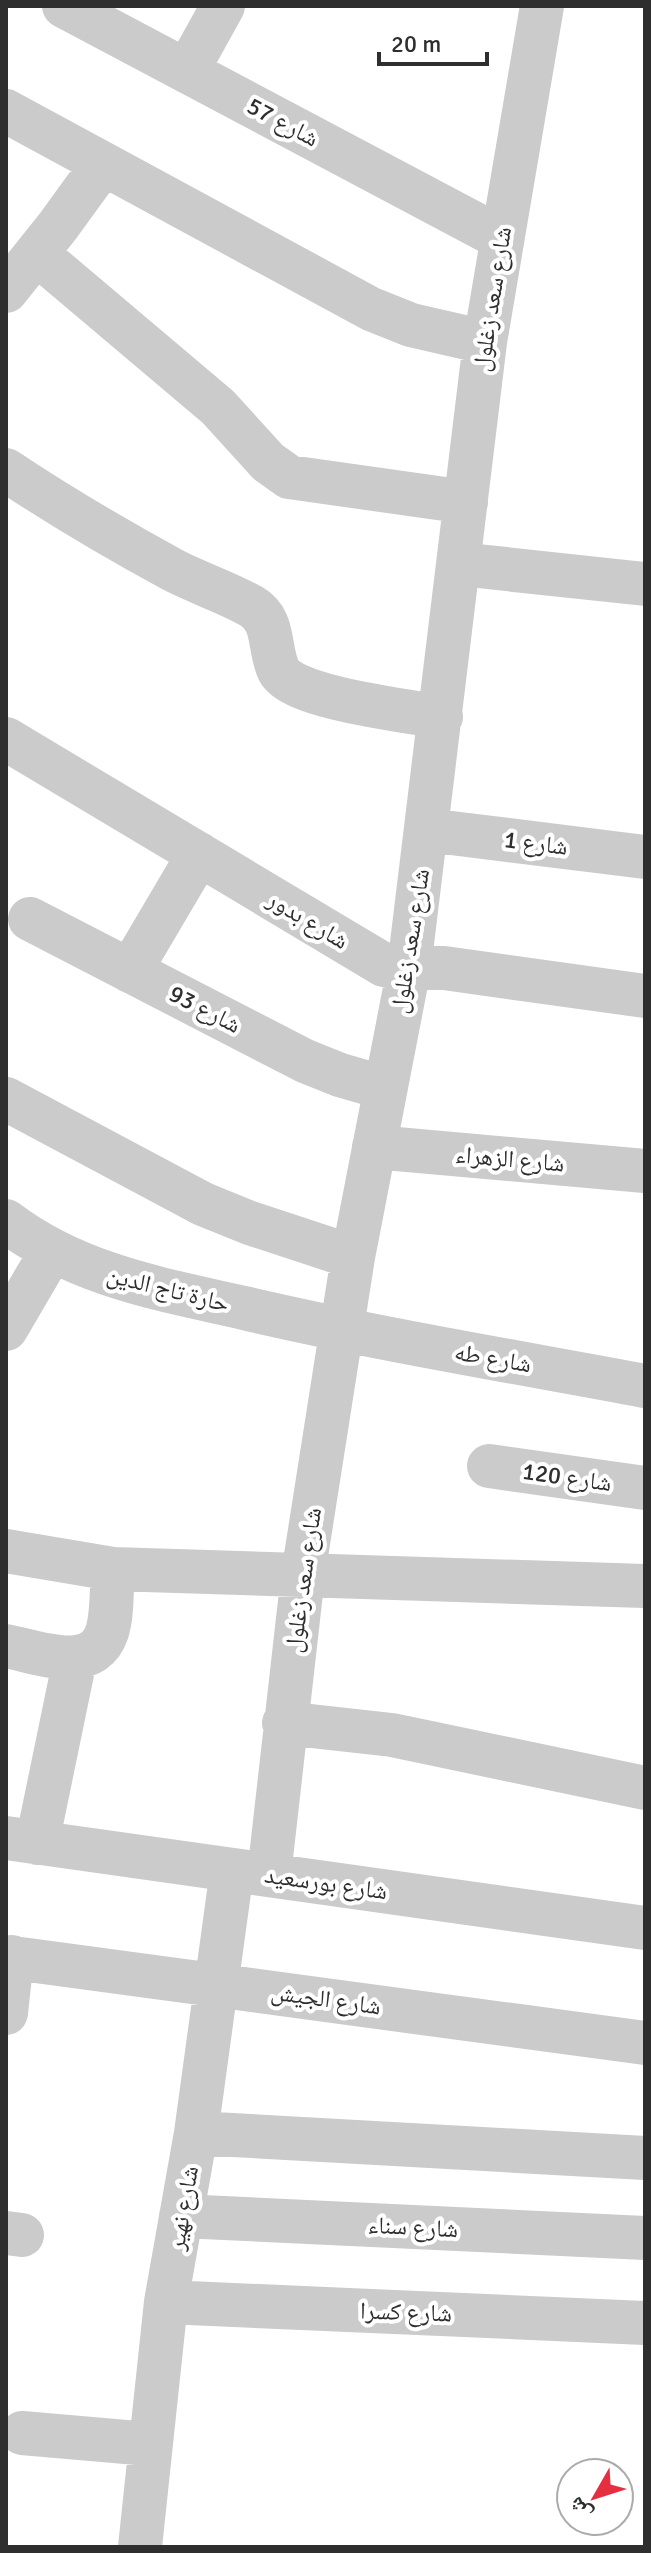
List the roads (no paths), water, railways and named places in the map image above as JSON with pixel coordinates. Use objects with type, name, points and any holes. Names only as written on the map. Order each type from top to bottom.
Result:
[{"type":"street","name":"شارع 57","points":[[64,6],[501,238]]},
{"type":"street","points":[[187,71],[223,6]]},
{"type":"street","name":"شارع سعد زغلول","points":[[251,1873],[284,1723],[303,1575],[353,1257],[409,968],[485,342],[542,6]]},
{"type":"street","points":[[6,111],[371,309],[411,325],[485,342]]},
{"type":"street","points":[[6,291],[103,164]]},
{"type":"street","points":[[37,254],[218,407],[268,462],[289,477],[466,502]]},
{"type":"street","points":[[6,470],[176,571],[258,611],[268,626],[279,670],[286,679],[327,696],[441,717]]},
{"type":"street","points":[[459,564],[645,584]]},
{"type":"street","name":"شارع بدور","points":[[6,739],[384,965],[444,968],[645,996]]},
{"type":"street","name":"شارع 1","points":[[427,830],[645,857]]},
{"type":"street","points":[[130,971],[199,854]]},
{"type":"street","name":"شارع 93","points":[[30,919],[305,1061],[385,1088]]},
{"type":"street","points":[[6,1099],[203,1204],[353,1257]]},
{"type":"street","name":"شارع الزهراء","points":[[374,1147],[645,1171]]},
{"type":"street","name":"حارة تاج الدين","points":[[6,1221],[51,1252],[131,1282],[341,1331]]},
{"type":"street","points":[[6,1329],[51,1252]]},
{"type":"street","name":"شارع طه","points":[[341,1331],[645,1386]]},
{"type":"street","name":"شارع 120","points":[[489,1466],[645,1488]]},
{"type":"street","points":[[6,1551],[113,1569],[645,1586]]},
{"type":"street","points":[[6,1646],[75,1659],[92,1655],[102,1644],[108,1629],[113,1569]]},
{"type":"street","points":[[21,1840],[75,1659]]},
{"type":"street","points":[[284,1723],[421,1740],[484,1756],[645,1788]]},
{"type":"street","name":"شارع بورسعيد","points":[[21,1840],[645,1928]]},
{"type":"street","name":"شارع نهير","points":[[140,2547],[166,2302],[196,2133],[217,1984],[251,1873]]},
{"type":"street","points":[[6,2013],[9,1957]]},
{"type":"street","name":"شارع الجيش","points":[[9,1957],[645,2043]]},
{"type":"street","points":[[196,2133],[645,2158]]},
{"type":"street","name":"شارع سناء","points":[[181,2216],[645,2238]]},
{"type":"street","name":"شارع كسرا","points":[[166,2302],[645,2323]]},
{"type":"street","points":[[22,2433],[149,2444]]}]
